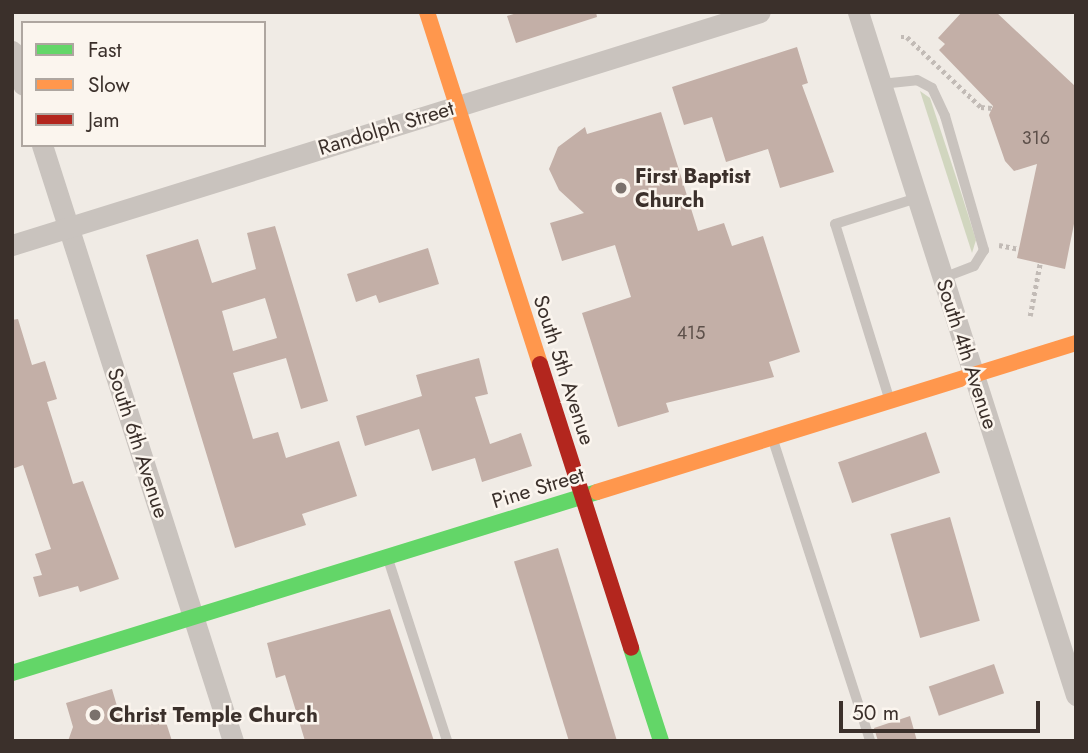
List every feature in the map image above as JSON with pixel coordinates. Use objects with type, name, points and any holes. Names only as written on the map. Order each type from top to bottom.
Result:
[{"type":"street","name":"South 5th Avenue","points":[[427,12],[660,741]]},
{"type":"street","name":"Randolph Street","points":[[12,245],[760,12]]},
{"type":"street","name":"South 4th Avenue","points":[[858,12],[1076,695]]},
{"type":"street","points":[[12,51],[21,78]]},
{"type":"street","name":"South 6th Avenue","points":[[44,147],[233,741]]},
{"type":"street","name":"Pine Street","points":[[12,673],[1076,343]]},
{"type":"lane","points":[[881,84],[917,80],[932,88],[945,116],[984,250],[974,266],[943,278]]},
{"type":"lane","points":[[890,401],[835,224],[917,198]]},
{"type":"lane","points":[[772,437],[870,741]]},
{"type":"lane","points":[[388,556],[447,741]]},
{"type":"path","points":[[1030,316],[1040,263]]},
{"type":"green space","points":[[920,91],[930,98],[958,183],[976,240],[972,253]]},
{"type":"building","points":[[520,12],[596,12],[597,17],[516,43],[507,16]]},
{"type":"building","points":[[962,12],[996,12],[1076,87],[1076,214],[1065,269],[1017,258],[1037,164],[1014,171],[1005,161],[989,115],[993,106],[939,50],[945,44],[938,38]]},
{"type":"building","points":[[797,47],[808,83],[802,85],[834,172],[780,188],[768,149],[726,162],[712,117],[684,125],[672,87]]},
{"type":"building","points":[[661,112],[698,231],[724,223],[732,246],[763,236],[800,352],[769,362],[774,377],[666,403],[669,412],[618,427],[582,313],[631,297],[615,245],[562,261],[550,223],[584,213],[559,190],[549,169],[558,147],[585,127],[587,134]]},
{"type":"building","points":[[275,226],[328,401],[301,409],[286,358],[233,373],[253,439],[278,432],[286,458],[339,441],[357,496],[302,514],[306,525],[235,548],[146,255],[198,239],[212,283],[256,269],[247,233]],"holes":[[[265,298],[277,338],[233,351],[222,311]]]},
{"type":"building","points":[[428,248],[439,284],[379,303],[376,295],[356,302],[347,274]]},
{"type":"building","points":[[18,319],[32,365],[45,361],[57,399],[47,402],[73,484],[83,481],[119,579],[80,592],[78,586],[39,597],[33,577],[42,575],[35,554],[51,549],[23,465],[12,469],[12,320]]},
{"type":"building","points":[[479,358],[488,394],[475,397],[490,444],[521,433],[532,466],[482,482],[475,458],[432,471],[419,429],[365,446],[356,416],[422,396],[416,375]]},
{"type":"building","points":[[926,432],[940,473],[852,503],[838,462]]},
{"type":"building","points":[[950,517],[980,621],[920,638],[890,534]]},
{"type":"building","points":[[558,548],[617,741],[569,741],[514,561]]},
{"type":"building","points":[[390,609],[434,741],[305,741],[285,675],[276,678],[267,643]]},
{"type":"building","points":[[994,664],[1004,693],[939,716],[929,686]]},
{"type":"building","name":"Christ Temple Church","points":[[112,689],[119,713],[138,724],[164,716],[172,741],[68,741],[73,727],[66,703]]},
{"type":"building","points":[[910,716],[917,741],[878,741],[874,728]]},
{"type":"traffic: fast","points":[[12,673],[597,492]]},
{"type":"traffic: fast","points":[[631,648],[661,741]]},
{"type":"traffic: slow","points":[[427,12],[540,364]]},
{"type":"traffic: slow","points":[[597,492],[1076,343]]},
{"type":"traffic: jam","points":[[540,364],[631,648]]},
{"type":"place","name":"First Baptist Church","points":[[621,188]]},
{"type":"place","name":"Christ Temple Church","points":[[95,715]]}]
